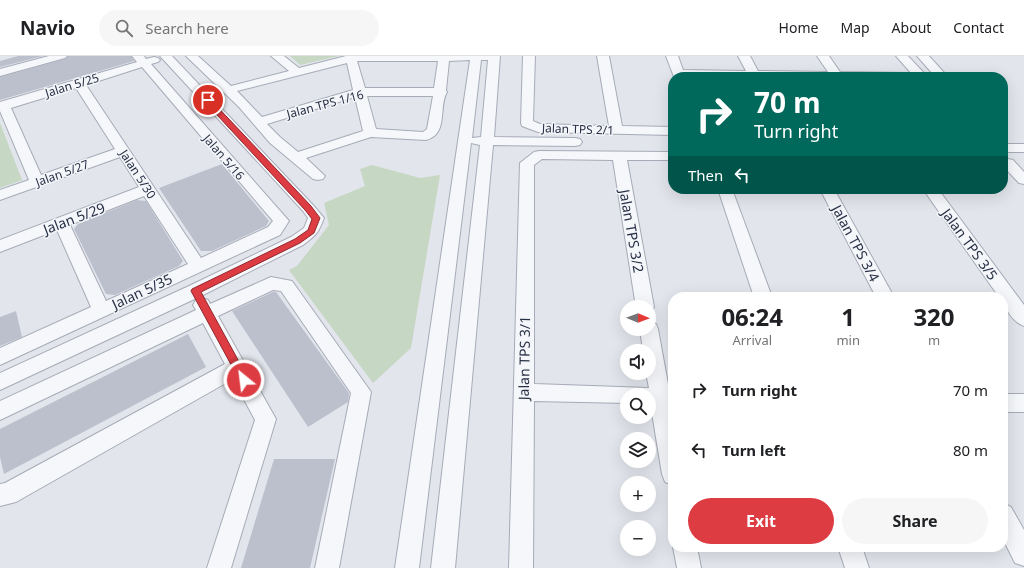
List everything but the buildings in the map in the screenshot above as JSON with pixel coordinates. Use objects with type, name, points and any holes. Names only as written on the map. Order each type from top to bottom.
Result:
[{"type":"street","points":[[0,73],[62,56]]},
{"type":"street","points":[[0,382],[195,291],[297,241],[311,231],[316,218],[308,208],[166,56]]},
{"type":"street","name":"Jalan 5/25","points":[[2,106],[79,83],[141,60],[166,56]]},
{"type":"street","points":[[192,56],[243,104],[275,140],[318,176]]},
{"type":"street","points":[[277,56],[296,71]]},
{"type":"street","points":[[228,90],[296,71],[351,58],[376,56],[470,58],[494,56],[485,166],[443,568]]},
{"type":"street","name":"Jalan TPS 2/1","points":[[529,56],[527,123],[538,128],[668,131]]},
{"type":"street","points":[[603,56],[616,130]]},
{"type":"street","points":[[672,56],[678,72]]},
{"type":"street","points":[[744,56],[753,72]]},
{"type":"street","points":[[823,56],[834,72]]},
{"type":"street","points":[[902,56],[916,72]]},
{"type":"street","points":[[923,56],[937,72]]},
{"type":"street","points":[[296,157],[370,134],[426,136],[433,130],[441,92],[444,57]]},
{"type":"street","points":[[351,58],[370,134]]},
{"type":"street","points":[[407,568],[466,140],[470,58]]},
{"type":"street","name":"Jalan 5/16","points":[[141,60],[281,222]]},
{"type":"street","name":"Jalan 5/30","points":[[79,83],[197,265]]},
{"type":"street","name":"Jalan TPS 1/16","points":[[259,122],[360,92],[441,92]]},
{"type":"street","points":[[2,106],[37,182]]},
{"type":"street","points":[[489,110],[495,125],[505,133],[533,148]]},
{"type":"street","points":[[466,140],[487,141],[533,148],[619,155],[668,156]]},
{"type":"street","points":[[485,166],[492,156],[499,151],[533,148],[668,143]]},
{"type":"street","points":[[1008,146],[1024,148]]},
{"type":"street","name":"Jalan TPS 3/1","points":[[521,568],[526,163],[533,148]]},
{"type":"street","name":"Jalan 5/27","points":[[0,195],[123,151]]},
{"type":"street","name":"Jalan TPS 3/2","points":[[619,155],[644,300]]},
{"type":"street","points":[[1008,162],[1024,163]]},
{"type":"street","points":[[1008,164],[1024,180]]},
{"type":"street","name":"Jalan 5/29","points":[[0,246],[148,189]]},
{"type":"street","points":[[727,194],[761,292]]},
{"type":"street","name":"Jalan TPS 3/4","points":[[830,194],[882,292]]},
{"type":"street","name":"Jalan TPS 3/5","points":[[934,194],[1004,292]]},
{"type":"street","points":[[61,222],[101,310]]},
{"type":"street","name":"Jalan 5/35","points":[[0,357],[197,265],[274,231],[281,222]]},
{"type":"street","points":[[0,411],[207,315],[271,283],[286,285],[361,392],[327,568]]},
{"type":"street","points":[[195,291],[266,419],[219,568]]},
{"type":"street","name":"Jalan TPS 3/5","points":[[1008,297],[1024,319]]},
{"type":"street","points":[[650,336],[657,395],[668,449]]},
{"type":"street","points":[[0,495],[8,494],[237,367]]},
{"type":"street","points":[[524,392],[657,395]]},
{"type":"street","points":[[1008,403],[1024,403]]},
{"type":"street","points":[[1008,524],[1024,554]]},
{"type":"street","points":[[686,552],[689,568]]},
{"type":"street","points":[[852,552],[858,568]]},
{"type":"green space","points":[[290,56],[339,56],[300,65]]},
{"type":"green space","points":[[0,123],[22,180],[0,188]]},
{"type":"green space","points":[[372,165],[420,178],[440,175],[411,348],[373,383],[289,270],[297,266],[329,225],[324,203],[365,186],[360,169]]},
{"type":"route","points":[[208,100],[316,218],[311,231],[297,241],[195,291],[244,380]]}]
